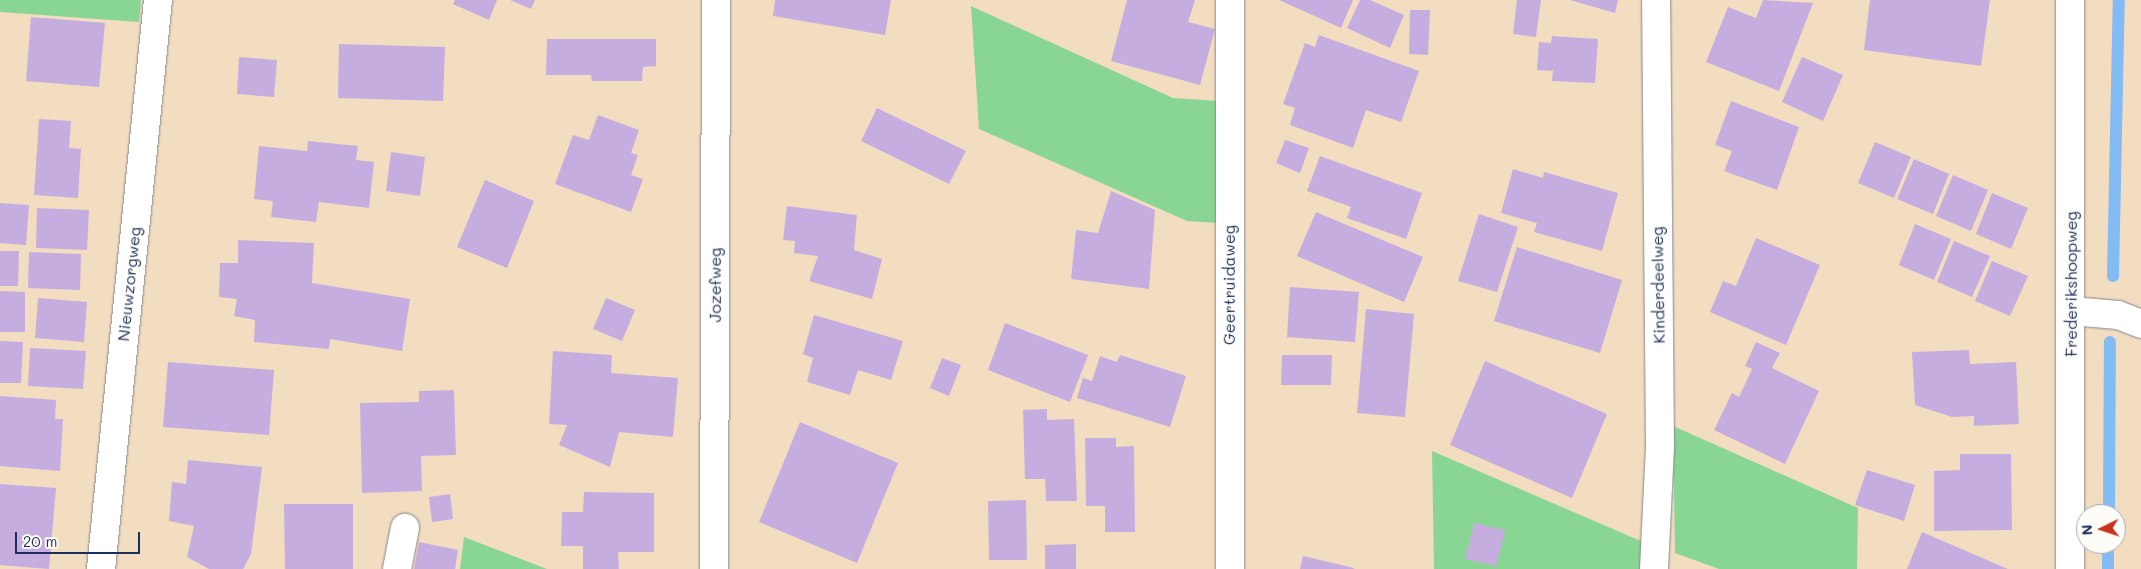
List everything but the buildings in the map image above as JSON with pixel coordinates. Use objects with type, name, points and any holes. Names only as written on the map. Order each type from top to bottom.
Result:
[{"type":"street","name":"Nieuwzorgweg","points":[[101,569],[158,0]]},
{"type":"street","name":"Jozefweg","points":[[714,569],[716,0]]},
{"type":"street","name":"Geertruidaweg","points":[[1230,0],[1230,569]]},
{"type":"street","name":"Kinderdeelweg","points":[[1654,569],[1660,448],[1656,0]]},
{"type":"street","name":"Frederikshoopweg","points":[[2070,0],[2070,569]]},
{"type":"street","points":[[2071,311],[2118,315],[2141,324]]},
{"type":"street","points":[[397,569],[405,528]]},
{"type":"green space","points":[[0,0],[141,0],[139,22],[0,12]]},
{"type":"green space","points":[[971,6],[1173,98],[1219,101],[1217,223],[1187,221],[979,129]]},
{"type":"green space","points":[[1673,426],[1858,508],[1857,569],[1719,569],[1675,553]]},
{"type":"green space","points":[[1432,451],[1643,542],[1642,569],[1434,569]]},
{"type":"green space","points":[[464,537],[547,569],[460,569]]},
{"type":"waterway","points":[[2113,276],[2119,0]]},
{"type":"waterway","points":[[2109,504],[2110,342]]},
{"type":"waterway","points":[[2108,554],[2108,569]]}]
